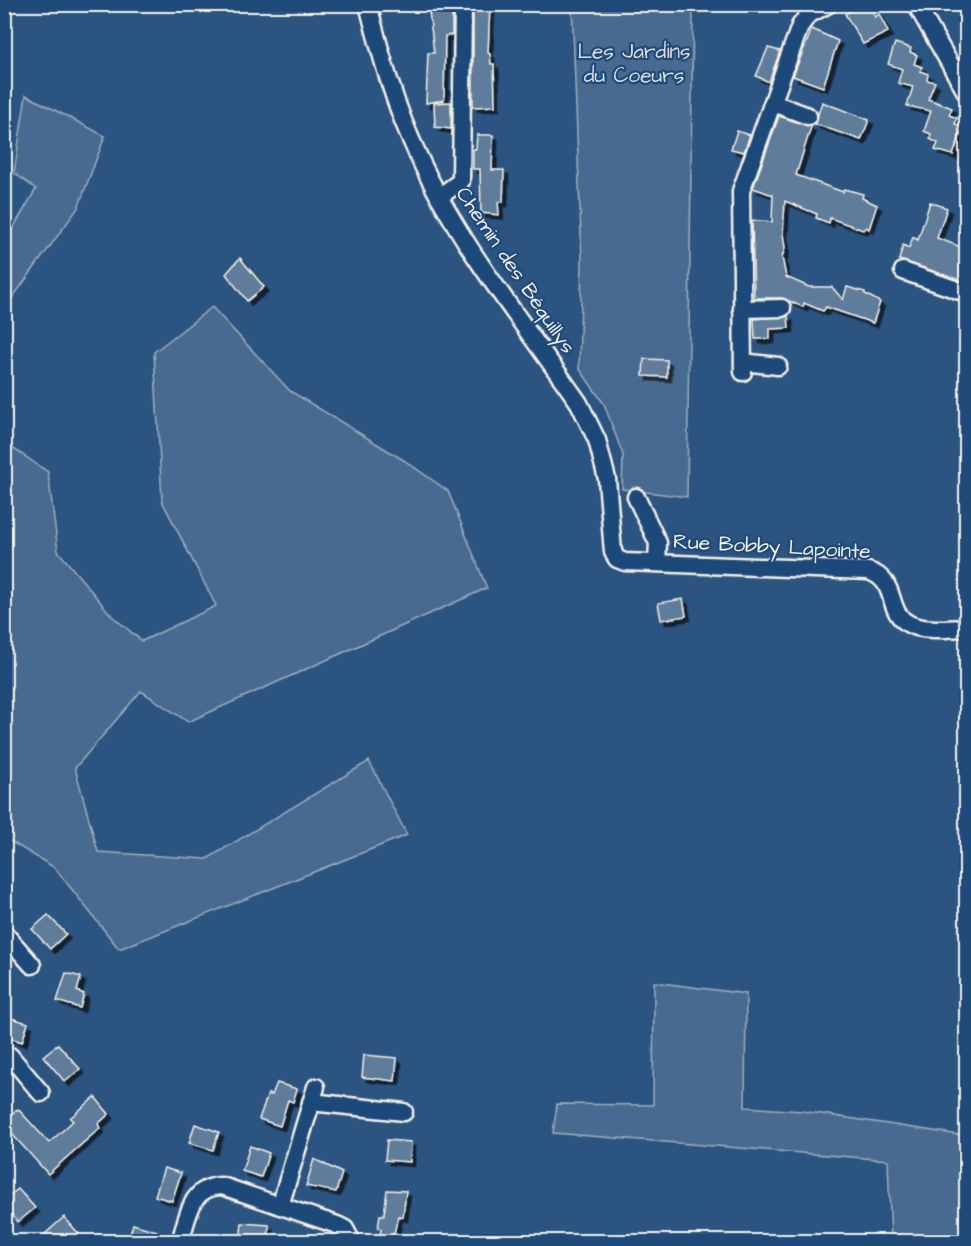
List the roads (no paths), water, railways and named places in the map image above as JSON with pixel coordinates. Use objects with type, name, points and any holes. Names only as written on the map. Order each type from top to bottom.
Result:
[{"type":"street","name":"Chemin des Béquillys","points":[[368,4],[386,73],[417,155],[439,197],[470,246],[579,403],[597,440],[607,479],[614,552],[617,560]]},
{"type":"street","points":[[439,197],[461,181],[463,4]]},
{"type":"street","points":[[778,366],[743,367],[741,191],[800,26],[808,15],[829,4]]},
{"type":"street","points":[[916,4],[966,92]]},
{"type":"street","points":[[773,103],[808,116]]},
{"type":"street","points":[[903,271],[966,293]]},
{"type":"street","points":[[742,309],[782,308]]},
{"type":"street","points":[[636,497],[658,543],[657,563]]},
{"type":"street","name":"Rue Bobby Lapointe","points":[[617,560],[868,570],[880,574],[888,585],[900,616],[909,624],[920,627],[966,628]]},
{"type":"street","points":[[4,933],[32,965]]},
{"type":"street","points":[[4,1055],[10,1056],[41,1093]]},
{"type":"street","points":[[280,1206],[314,1095],[404,1112]]},
{"type":"street","points":[[180,1242],[195,1198],[201,1190],[211,1186],[222,1186],[337,1225],[345,1229],[352,1242]]},
{"type":"park label","name":"Les Jardins du Coeurs","points":[[634,63]]}]
